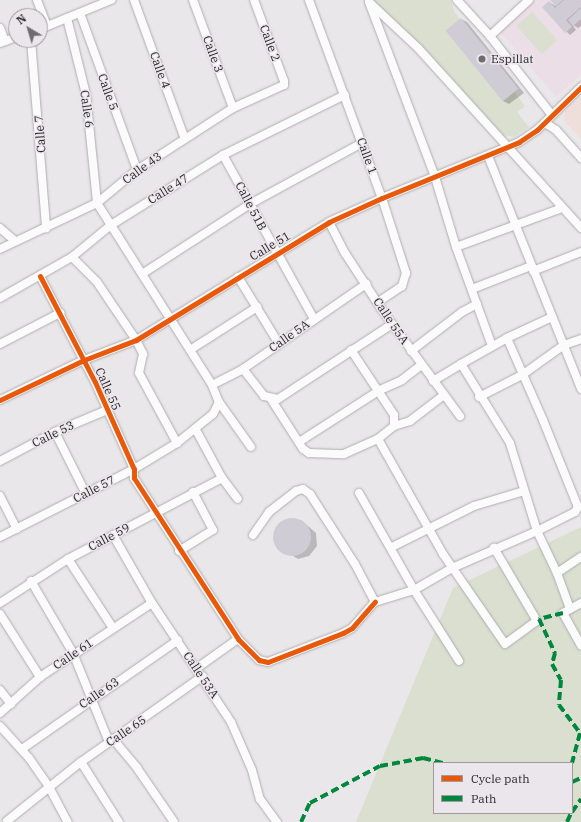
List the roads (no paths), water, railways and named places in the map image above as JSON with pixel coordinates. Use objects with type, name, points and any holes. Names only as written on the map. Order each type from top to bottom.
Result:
[{"type":"street","points":[[48,25],[111,0]]},
{"type":"street","name":"Calle 4","points":[[134,0],[185,139]]},
{"type":"street","name":"Calle 3","points":[[193,0],[233,108]]},
{"type":"street","name":"Calle 2","points":[[254,0],[284,81],[284,86]]},
{"type":"street","name":"Calle 1","points":[[309,0],[382,198],[406,278],[402,286],[378,302]]},
{"type":"street","points":[[457,0],[490,36],[552,115]]},
{"type":"street","points":[[490,36],[529,0]]},
{"type":"street","points":[[368,1],[418,48],[581,228]]},
{"type":"street","points":[[368,1],[435,177],[456,246],[492,346]]},
{"type":"street","name":"Calle 5","points":[[80,13],[137,170]]},
{"type":"street","name":"Calle 6","points":[[67,18],[86,94],[97,203]]},
{"type":"street","points":[[0,28],[3,42]]},
{"type":"street","name":"Calle 7","points":[[33,48],[46,228]]},
{"type":"street","name":"Calle 43","points":[[0,249],[97,203],[137,170],[233,108],[284,86]]},
{"type":"street","name":"Calle 51","points":[[0,400],[84,360],[136,340],[329,222],[382,198],[488,156],[527,137],[545,122],[581,87]]},
{"type":"street","name":"Calle 47","points":[[0,298],[72,257],[111,225],[223,155],[345,95]]},
{"type":"street","points":[[545,122],[569,143],[581,158]]},
{"type":"street","points":[[142,274],[250,204],[362,143]]},
{"type":"street","name":"Calle 51B","points":[[223,155],[276,254],[314,319]]},
{"type":"street","points":[[488,156],[581,389]]},
{"type":"street","points":[[97,203],[212,385],[219,402],[251,447]]},
{"type":"street","points":[[456,246],[562,208]]},
{"type":"street","name":"Calle 55A","points":[[329,222],[392,324],[460,416]]},
{"type":"street","points":[[0,228],[15,241]]},
{"type":"street","points":[[472,289],[581,252]]},
{"type":"street","points":[[72,257],[97,282],[136,340],[143,354],[139,374],[177,443]]},
{"type":"street","name":"Calle 55","points":[[40,276],[84,360],[134,469],[134,478],[179,551],[238,639],[259,660],[268,662],[343,633],[352,628],[375,602]]},
{"type":"street","points":[[238,277],[279,344]]},
{"type":"street","name":"Calle 5A","points":[[212,385],[242,369],[366,284]]},
{"type":"street","points":[[411,351],[462,312],[477,304]]},
{"type":"street","points":[[190,350],[257,307]]},
{"type":"street","points":[[0,344],[60,313]]},
{"type":"street","points":[[433,381],[492,346],[552,317]]},
{"type":"street","points":[[271,399],[278,399],[392,324]]},
{"type":"street","points":[[252,535],[269,512],[296,490],[303,489],[310,494],[355,564],[375,602],[414,590],[452,568],[494,548],[537,531],[575,512],[578,507],[544,420],[522,376],[507,338]]},
{"type":"street","points":[[479,397],[522,376],[564,346],[581,339]]},
{"type":"street","points":[[351,350],[380,390],[394,415],[394,426]]},
{"type":"street","points":[[461,364],[479,397],[493,412],[510,443],[537,531],[557,573],[570,609]]},
{"type":"street","points":[[299,442],[380,390],[402,380],[421,365]]},
{"type":"street","points":[[242,369],[255,387],[271,399],[299,442],[309,453],[329,455],[358,450],[378,439],[394,426],[410,421],[444,395]]},
{"type":"street","name":"Calle 57","points":[[0,537],[134,469],[177,443],[196,430],[213,414],[219,402]]},
{"type":"street","name":"Calle 53","points":[[0,461],[55,432],[107,410]]},
{"type":"street","points":[[196,430],[222,478],[238,499]]},
{"type":"street","points":[[55,432],[86,494]]},
{"type":"street","points":[[378,439],[452,568],[501,642],[509,643],[537,621],[494,548]]},
{"type":"street","name":"Calle 59","points":[[0,603],[68,559],[222,478]]},
{"type":"street","points":[[179,551],[213,530],[193,492]]},
{"type":"street","points":[[392,547],[474,506],[524,492]]},
{"type":"street","points":[[359,493],[392,547],[414,590],[458,662]]},
{"type":"street","points":[[0,496],[17,529]]},
{"type":"street","name":"Calle 53A","points":[[113,535],[152,603],[203,676],[231,722],[252,770],[260,799],[277,822]]},
{"type":"street","points":[[557,573],[581,557]]},
{"type":"street","points":[[68,559],[113,628]]},
{"type":"street","points":[[32,581],[73,653],[111,741],[137,768],[174,822]]},
{"type":"street","name":"Calle 61","points":[[0,713],[40,677],[73,653],[152,603]]},
{"type":"street","points":[[581,603],[563,613],[581,645]]},
{"type":"street","points":[[0,614],[40,677]]},
{"type":"street","points":[[197,668],[238,639]]},
{"type":"street","name":"Calle 63","points":[[22,749],[93,697],[178,640]]},
{"type":"street","name":"Calle 65","points":[[7,820],[81,762],[203,676]]},
{"type":"street","points":[[0,690],[11,704]]},
{"type":"street","points":[[0,726],[22,749],[49,787],[68,822]]},
{"type":"street","points":[[81,762],[119,822]]},
{"type":"place","name":"Espillat","points":[[482,59]]}]
